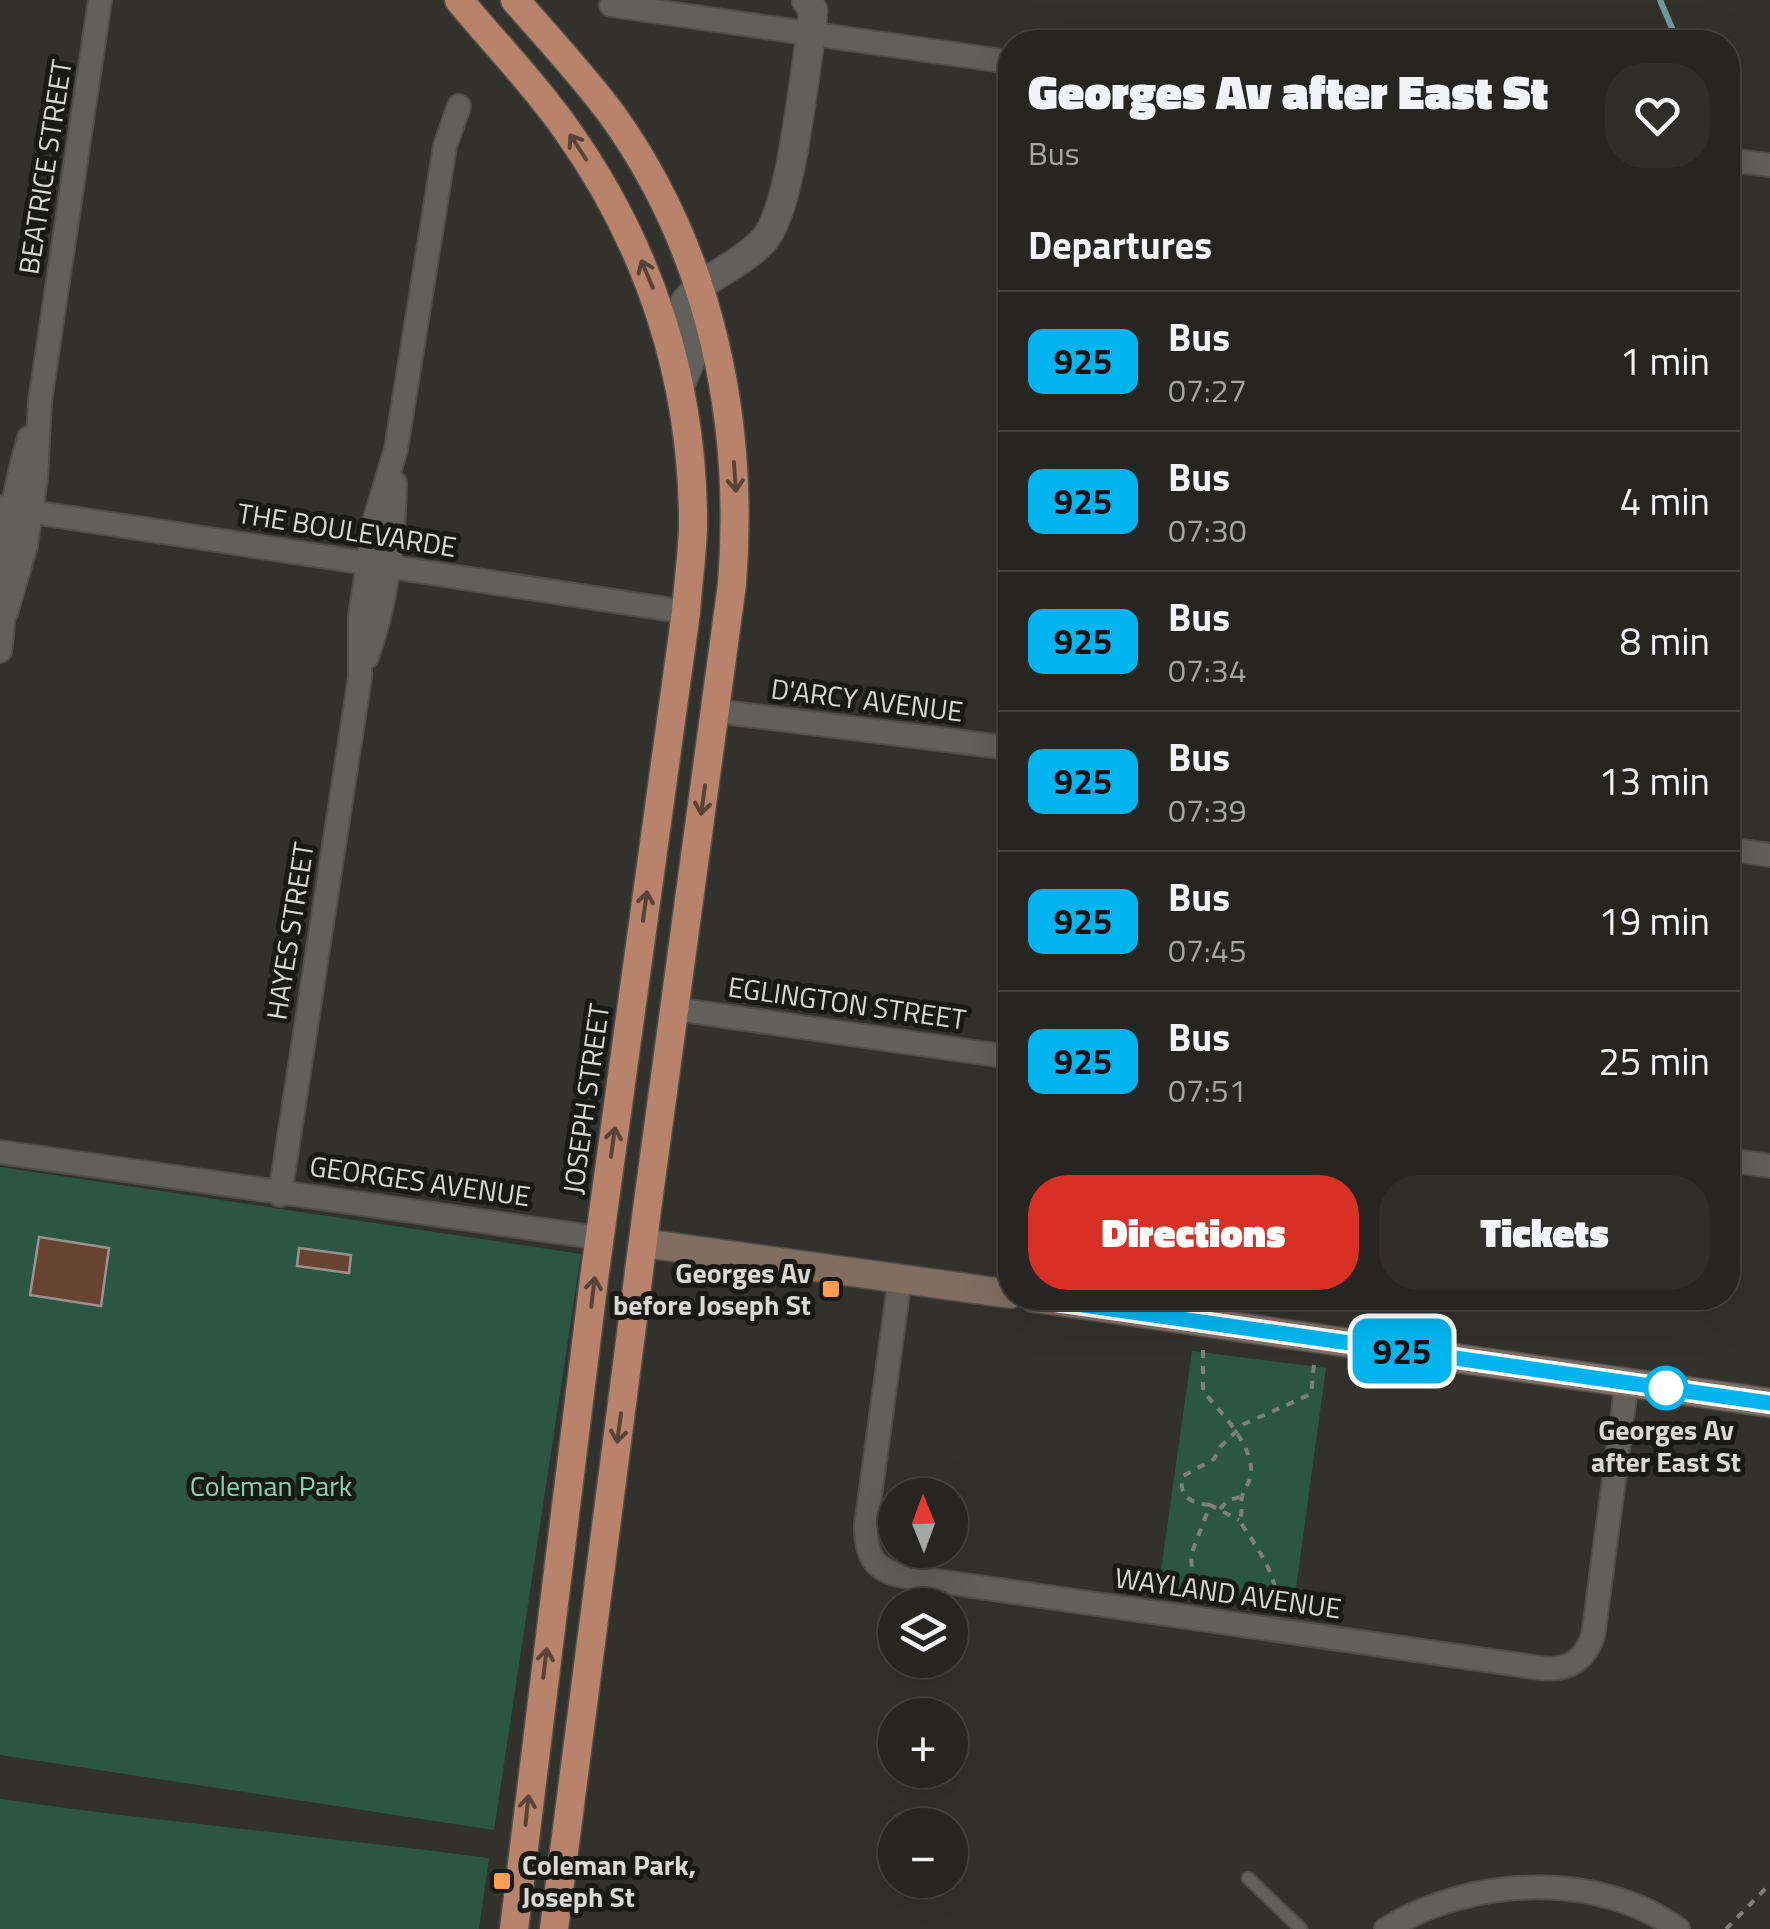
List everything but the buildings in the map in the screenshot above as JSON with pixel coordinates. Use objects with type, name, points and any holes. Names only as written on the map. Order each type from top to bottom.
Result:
[{"type":"highway","points":[[459,0],[558,118],[614,205],[657,299],[680,386]]},
{"type":"highway","points":[[515,0],[614,118],[707,281],[729,409],[736,501],[732,584],[716,710],[554,1929]]},
{"type":"highway","name":"JOSEPH STREET","points":[[514,1929],[600,1238],[686,612],[693,530],[680,386]]},
{"type":"highway","name":"GEORGES AVENUE","points":[[600,1238],[643,1244]]},
{"type":"main road","name":"GEORGES AVENUE","points":[[643,1244],[998,1292]]},
{"type":"main road","points":[[1119,1310],[1770,1403]]},
{"type":"street","name":"BEATRICE STREET","points":[[0,651],[6,614],[8,542],[18,476],[40,401],[100,0]]},
{"type":"street","points":[[707,281],[748,256],[777,221],[802,34],[813,10],[806,0]]},
{"type":"street","points":[[611,5],[998,60]]},
{"type":"street","name":"HAYES STREET","points":[[280,1194],[360,677],[360,616],[378,565],[374,522],[396,449],[445,146],[459,106]]},
{"type":"street","points":[[1740,162],[1770,166]]},
{"type":"street","name":"JOSEPH STREET","points":[[680,386],[691,360],[685,302],[707,281]]},
{"type":"street","name":"THE BOULEVARDE","points":[[15,509],[686,612]]},
{"type":"street","name":"D'ARCY AVENUE","points":[[716,710],[998,746]]},
{"type":"street","points":[[1740,851],[1770,856]]},
{"type":"street","name":"EGLINGTON STREET","points":[[675,1009],[998,1055]]},
{"type":"street","name":"GEORGES AVENUE","points":[[0,1152],[600,1238]]},
{"type":"street","points":[[1740,1162],[1770,1166]]},
{"type":"street","name":"WAYLAND AVENUE","points":[[900,1278],[866,1526],[866,1548],[871,1559],[891,1574],[1540,1668],[1567,1667],[1588,1650],[1596,1623],[1627,1382]]},
{"type":"street","points":[[1386,1929],[1408,1916],[1490,1889],[1573,1889],[1652,1910],[1678,1929]]},
{"type":"lane","points":[[1248,1878],[1301,1929]]},
{"type":"path","points":[[1203,1350],[1203,1390],[1226,1416],[1251,1463],[1239,1520]]},
{"type":"path","points":[[1276,1630],[1276,1584],[1262,1555],[1239,1520],[1187,1498],[1182,1478],[1214,1459],[1220,1447],[1244,1424],[1311,1394],[1314,1365]]},
{"type":"path","points":[[1220,1509],[1228,1500],[1242,1498]]},
{"type":"path","points":[[1184,1617],[1191,1554],[1210,1505]]},
{"type":"path","points":[[1726,1929],[1770,1884]]},
{"type":"green space","name":"Coleman Park","points":[[0,1167],[581,1254],[494,1830],[0,1755]]},
{"type":"green space","points":[[1192,1351],[1326,1368],[1293,1610],[1158,1591]]},
{"type":"green space","points":[[0,1799],[489,1858],[479,1929],[0,1929]]},
{"type":"waterway","points":[[1660,0],[1673,30]]},
{"type":"bus line","name":"925","points":[[1118,1310],[1770,1403]]},
{"type":"place","name":"Georges Av before Joseph St","points":[[831,1289]]},
{"type":"place","name":"Georges Av after East St","points":[[1666,1388]]},
{"type":"place","name":"Coleman Park, Joseph St","points":[[502,1881]]}]
